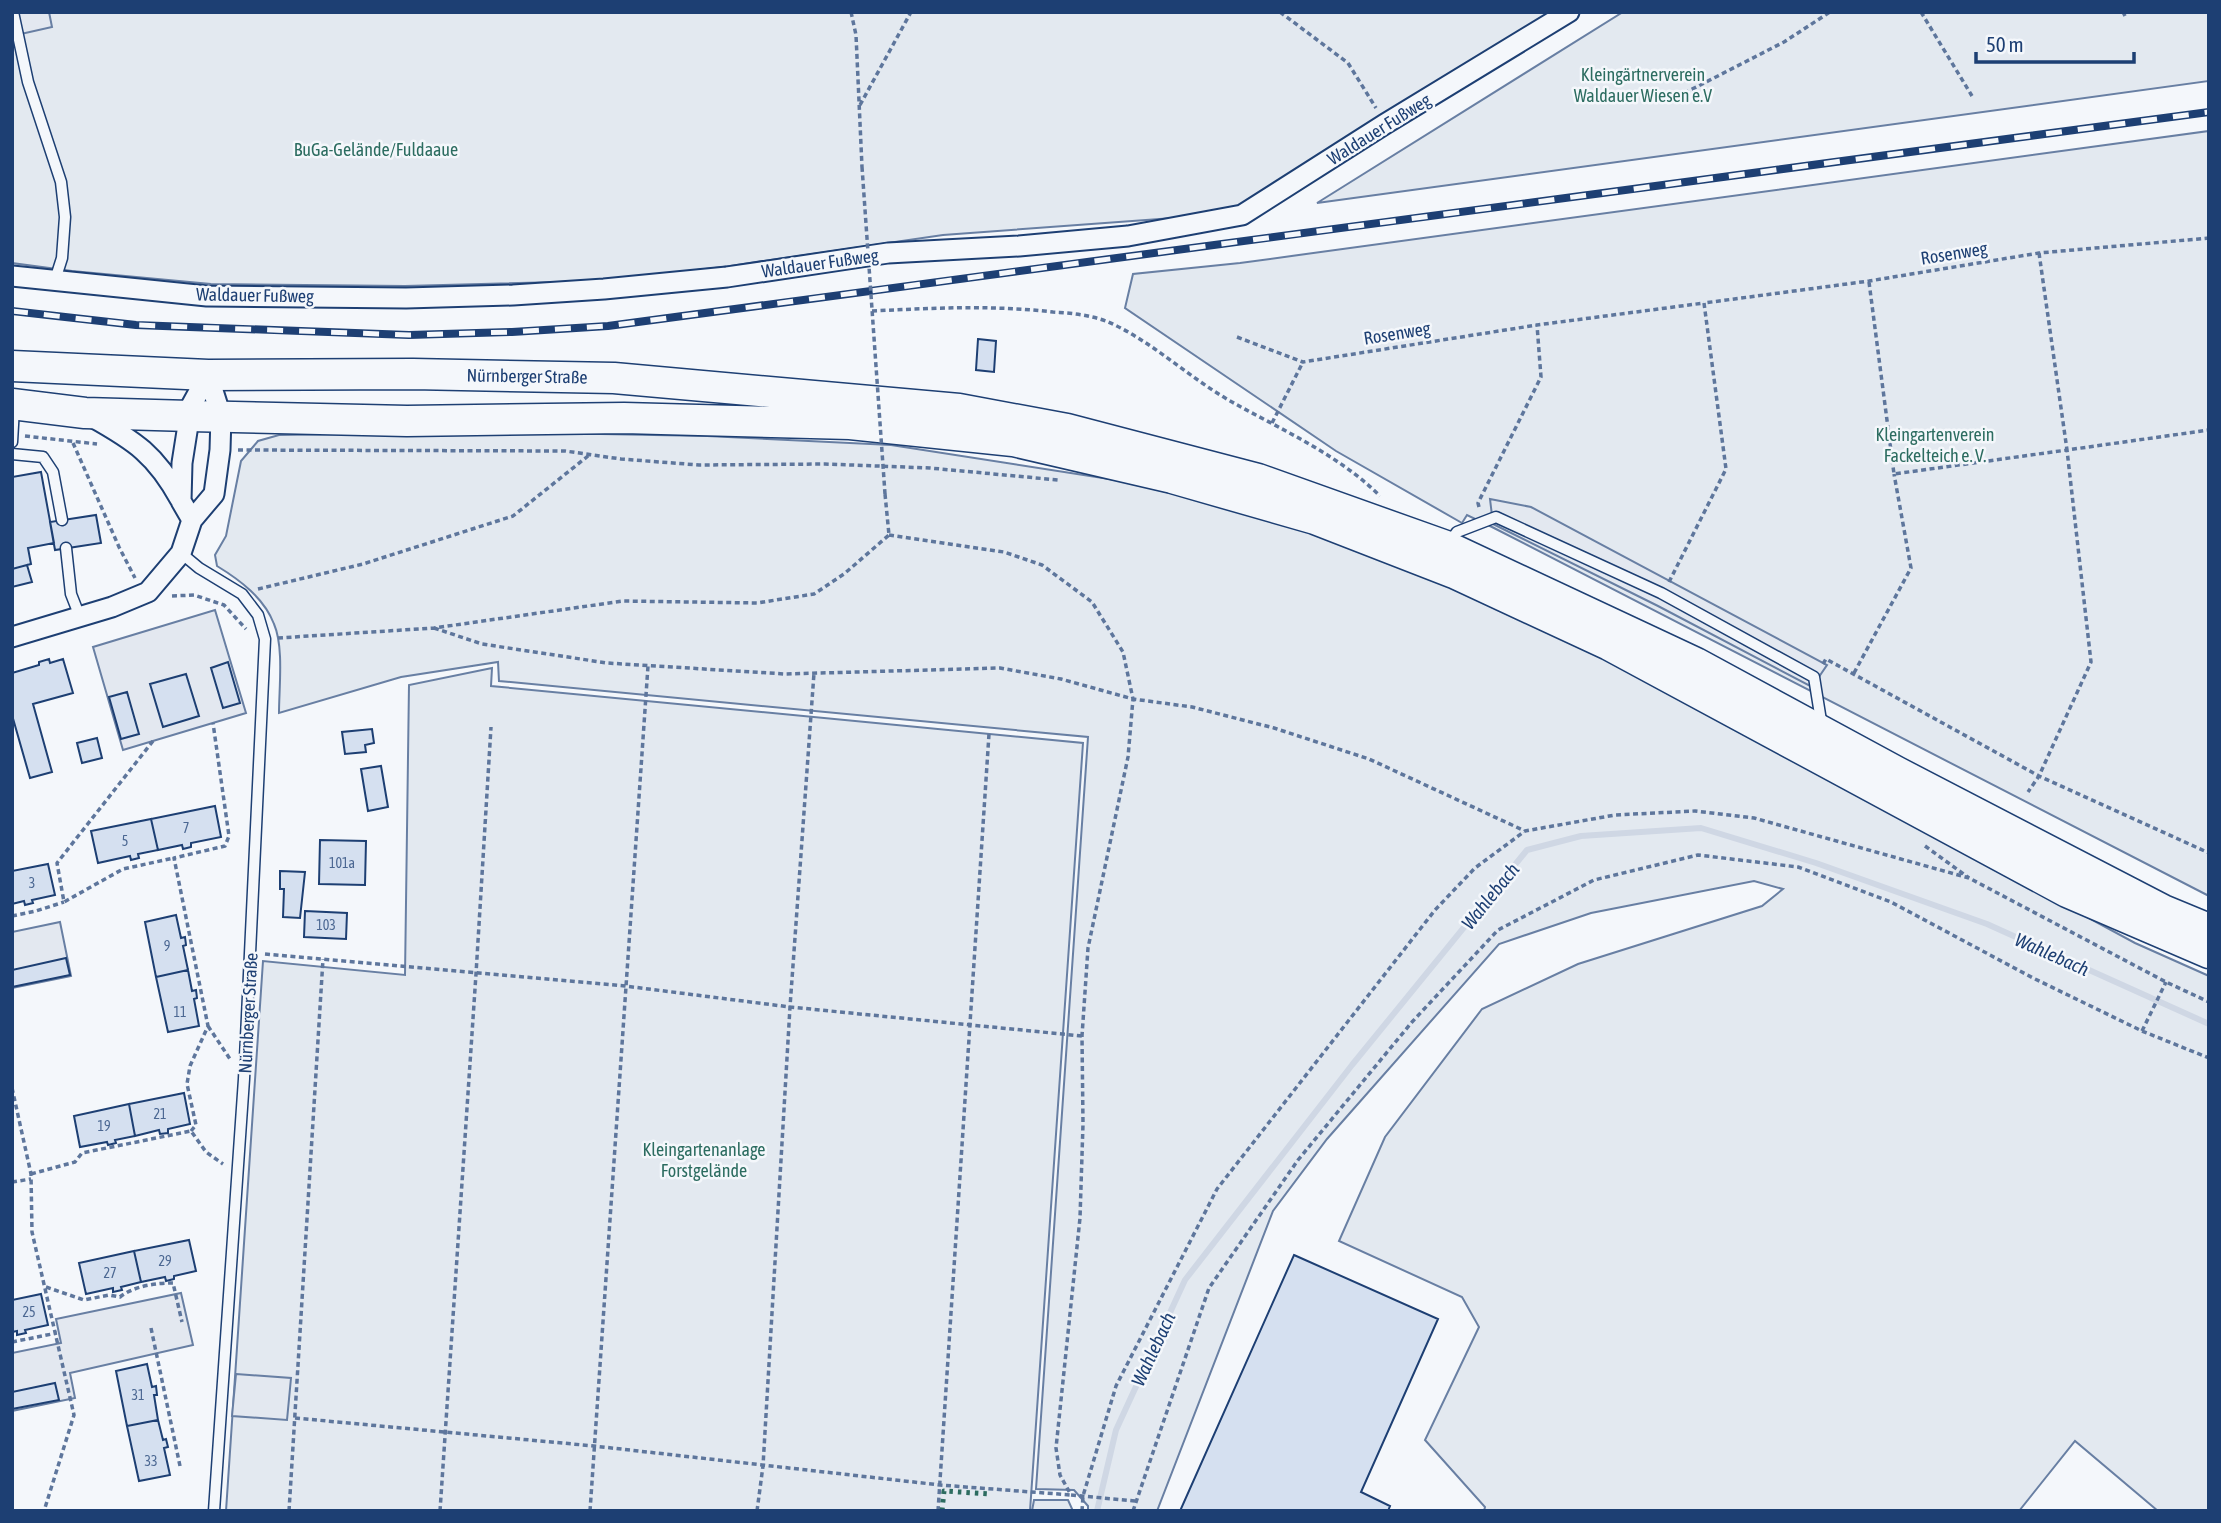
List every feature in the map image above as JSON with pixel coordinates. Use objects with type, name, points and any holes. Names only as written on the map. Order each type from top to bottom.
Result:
[{"type":"main road","name":"Nürnberger Straße","points":[[12,366],[208,375],[413,374],[614,378],[959,409],[1067,429],[1258,479],[1446,546],[1696,663],[2163,910],[2209,929]]},
{"type":"main road","points":[[13,404],[85,412],[190,416],[407,421],[624,418],[850,424],[1013,441],[1172,478],[1315,519],[1454,573],[1609,645],[2067,892],[2209,953]]},
{"type":"street","name":"Waldauer Fußweg","points":[[12,276],[207,296],[406,298],[513,295],[727,277],[888,253],[1128,236],[1242,215],[1569,12]]},
{"type":"street","points":[[181,501],[182,463],[191,407],[208,375]]},
{"type":"street","points":[[12,637],[129,601],[148,592],[181,553],[192,520],[215,494],[220,450],[220,416],[208,375]]},
{"type":"street","points":[[85,412],[141,447],[168,477],[192,520]]},
{"type":"lane","points":[[13,12],[28,82],[61,181],[65,218],[62,258],[55,280]]},
{"type":"lane","points":[[12,442],[13,404]]},
{"type":"lane","points":[[12,454],[43,457],[53,472],[62,520]]},
{"type":"lane","points":[[1446,546],[1457,532],[1496,517],[1661,593],[1814,677],[1822,731]]},
{"type":"lane","points":[[66,548],[71,594],[80,617]]},
{"type":"lane","name":"Nürnberger Straße","points":[[181,553],[199,568],[242,594],[258,615],[265,639],[244,1079],[214,1511]]},
{"type":"path","points":[[851,12],[856,35],[862,167],[889,535]]},
{"type":"path","points":[[859,106],[911,12]]},
{"type":"path","points":[[1280,12],[1348,63],[1385,124]]},
{"type":"path","points":[[1669,101],[1784,42],[1830,12]]},
{"type":"path","points":[[1921,12],[1972,96]]},
{"type":"path","name":"Rosenweg","points":[[1237,337],[1303,362],[1537,325],[1869,281],[2039,253],[2208,239]]},
{"type":"path","points":[[2028,792],[2039,776],[2091,662],[2067,450],[2039,253]]},
{"type":"path","points":[[1854,673],[1911,568],[1894,474],[1869,281]]},
{"type":"path","points":[[1661,593],[1671,579],[1726,469],[1704,303]]},
{"type":"path","points":[[872,311],[962,306],[1023,308],[1084,315]]},
{"type":"path","points":[[1485,521],[1478,503],[1541,377],[1537,325]]},
{"type":"path","points":[[1272,424],[1303,362]]},
{"type":"path","points":[[1894,474],[2209,430]]},
{"type":"path","points":[[13,433],[73,443]]},
{"type":"path","points":[[220,450],[565,451],[588,456],[699,465],[825,464],[930,468],[1061,480]]},
{"type":"path","points":[[242,594],[363,564],[513,516],[588,456]]},
{"type":"path","points":[[265,639],[434,628],[623,601],[757,603],[814,594],[844,574],[889,535],[1004,552],[1042,565],[1092,602],[1123,652],[1133,699],[1128,757],[1088,948],[1082,1036],[1080,1218],[1056,1448],[1060,1475],[1071,1494]]},
{"type":"path","points":[[434,628],[482,644],[607,663],[785,674],[1000,668],[1060,679],[1133,699],[1192,708],[1262,725],[1369,759],[1525,831]]},
{"type":"path","points":[[1814,677],[1826,659],[2039,776],[2209,853]]},
{"type":"path","points":[[590,1511],[648,666]]},
{"type":"path","points":[[757,1511],[763,1466],[790,1007],[814,673]]},
{"type":"path","points":[[12,916],[64,902],[124,869],[225,846],[229,836],[213,723]]},
{"type":"path","points":[[440,1511],[491,727]]},
{"type":"path","points":[[938,1511],[989,734]]},
{"type":"path","points":[[64,902],[57,863],[153,741]]},
{"type":"path","points":[[1082,1511],[1083,1496],[1116,1386],[1217,1189],[1435,910],[1475,869],[1525,831],[1615,815],[1695,811],[1754,818],[1969,878]]},
{"type":"path","points":[[1916,840],[1969,878],[2209,1002]]},
{"type":"path","points":[[1133,1511],[1209,1288],[1298,1160],[1412,1022],[1498,930],[1594,880],[1698,855],[1798,867],[1891,902],[2033,978],[2142,1031],[2209,1058]]},
{"type":"path","points":[[174,858],[208,1026],[244,1079]]},
{"type":"path","points":[[251,953],[625,986],[790,1007],[1082,1036]]},
{"type":"path","points":[[289,1511],[324,959]]},
{"type":"path","points":[[2142,1031],[2166,982]]},
{"type":"path","points":[[12,1182],[75,1162],[82,1153],[191,1131],[196,1125],[187,1084],[190,1066],[208,1026]]},
{"type":"path","points":[[12,1088],[31,1176],[32,1232],[74,1415],[44,1511]]},
{"type":"path","points":[[191,1131],[206,1152],[238,1175]]},
{"type":"path","points":[[46,1287],[84,1300],[109,1295],[120,1297],[129,1290],[173,1283],[181,1322]]},
{"type":"path","points":[[151,1328],[180,1466]]},
{"type":"path","points":[[12,1342],[57,1333]]},
{"type":"path","points":[[295,1418],[594,1446],[940,1485],[1135,1501]]},
{"type":"green space","name":"BuGa-Gelände/Fuldaaue","points":[[12,12],[1555,12],[1228,214],[943,235],[723,267],[600,281],[405,286],[211,284],[12,263]]},
{"type":"green space","name":"Kleingärtnerverein Waldauer Wiesen e.V","points":[[1623,12],[2209,12],[2209,81],[1317,203]]},
{"type":"green space","name":"Kleingartenverein Fackelteich e. V.","points":[[2209,131],[2209,896],[1492,527],[1467,515],[1462,523],[1336,451],[1125,308],[1133,274],[1240,263]]},
{"type":"green space","points":[[489,432],[707,436],[891,445],[1122,481],[1279,520],[1457,585],[1600,654],[2135,943],[2209,976],[2209,1511],[2158,1511],[2075,1441],[2019,1511],[1484,1511],[1485,1507],[1425,1440],[1479,1327],[1462,1297],[1339,1241],[1385,1137],[1482,1009],[1578,964],[1762,906],[1783,889],[1754,881],[1591,913],[1499,944],[1327,1139],[1273,1211],[1157,1511],[1088,1511],[1088,1506],[1074,1490],[1036,1489],[1088,737],[499,681],[498,662],[401,677],[279,713],[280,656],[274,624],[264,606],[250,590],[217,566],[215,555],[226,536],[241,461],[258,441],[279,435]]},
{"type":"green space","name":"Kleingartenanlage Forstgelände","points":[[492,668],[491,686],[1083,743],[1030,1511],[226,1511],[263,961],[405,975],[409,685]]},
{"type":"green space","points":[[1034,1500],[1068,1500],[1073,1511],[1032,1511]]},
{"type":"shaded area","points":[[12,12],[49,12],[52,27],[12,36]]},
{"type":"shaded area","points":[[1490,499],[1531,507],[1827,665],[1812,687],[1493,524]]},
{"type":"shaded area","points":[[215,610],[246,713],[123,750],[93,647]]},
{"type":"shaded area","points":[[60,922],[71,976],[12,988],[12,932]]},
{"type":"shaded area","points":[[181,1293],[193,1345],[70,1373],[75,1398],[12,1411],[12,1353],[61,1343],[56,1319]]},
{"type":"shaded area","points":[[236,1374],[291,1378],[287,1420],[232,1416]]},
{"type":"building","points":[[978,339],[996,341],[994,372],[976,370]]},
{"type":"building","points":[[41,472],[54,543],[28,548],[31,564],[12,569],[12,477]]},
{"type":"building","points":[[96,515],[101,543],[55,550],[50,522]]},
{"type":"building","points":[[27,565],[32,582],[12,587],[12,569]]},
{"type":"building","points":[[49,659],[50,663],[63,659],[73,693],[33,704],[52,772],[30,778],[12,715],[12,673]]},
{"type":"building","points":[[228,662],[240,703],[223,708],[211,668]]},
{"type":"building","points":[[186,674],[199,716],[163,727],[150,684]]},
{"type":"building","points":[[127,692],[139,734],[121,739],[109,697]]},
{"type":"building","points":[[372,729],[374,743],[365,745],[366,752],[345,754],[342,732]]},
{"type":"building","points":[[97,738],[102,758],[82,763],[77,743]]},
{"type":"building","points":[[381,766],[388,807],[368,811],[361,769]]},
{"type":"building","points":[[215,806],[221,837],[191,843],[191,847],[183,849],[182,845],[158,850],[151,819]]},
{"type":"building","points":[[151,819],[158,850],[138,854],[139,858],[131,860],[130,856],[98,863],[91,831]]},
{"type":"building","points":[[320,840],[366,841],[365,885],[319,884]]},
{"type":"building","points":[[48,864],[55,895],[32,900],[33,903],[25,905],[24,901],[12,904],[12,871]]},
{"type":"building","points":[[280,871],[305,872],[300,918],[283,917],[284,889],[280,889]]},
{"type":"building","points":[[305,911],[347,913],[346,939],[304,937]]},
{"type":"building","points":[[176,915],[181,938],[185,937],[186,945],[183,946],[188,970],[156,977],[145,922]]},
{"type":"building","points":[[66,958],[70,975],[12,987],[12,970]]},
{"type":"building","points":[[188,970],[192,991],[196,990],[197,998],[194,999],[199,1026],[168,1032],[156,977]]},
{"type":"building","points":[[184,1093],[190,1124],[168,1129],[168,1133],[160,1134],[159,1130],[135,1136],[129,1104]]},
{"type":"building","points":[[129,1104],[135,1136],[115,1140],[116,1143],[108,1145],[107,1142],[80,1147],[74,1116]]},
{"type":"building","points":[[189,1240],[196,1271],[174,1276],[174,1279],[166,1281],[165,1277],[141,1282],[134,1251]]},
{"type":"building","points":[[134,1251],[141,1282],[113,1292],[113,1288],[86,1294],[79,1263]]},
{"type":"building","points":[[1294,1255],[1438,1319],[1361,1492],[1390,1506],[1388,1511],[1180,1511]]},
{"type":"building","points":[[41,1294],[48,1325],[25,1330],[26,1333],[17,1335],[17,1331],[12,1332],[12,1300]]},
{"type":"building","points":[[147,1364],[152,1387],[156,1386],[157,1395],[154,1395],[158,1420],[127,1426],[116,1371]]},
{"type":"building","points":[[55,1383],[59,1400],[12,1409],[12,1392]]},
{"type":"building","points":[[158,1420],[163,1440],[166,1439],[168,1447],[164,1448],[170,1475],[139,1481],[127,1426]]},
{"type":"waterway","name":"Wahlebach","points":[[1097,1511],[1116,1430],[1185,1280],[1352,1065],[1527,850],[1581,836],[1701,828],[1816,863],[1987,924],[2209,1024]]},
{"type":"railway","points":[[12,311],[136,325],[409,335],[608,326],[2209,112]]},
{"type":"hedge","points":[[942,1511],[944,1491],[991,1494]]}]
